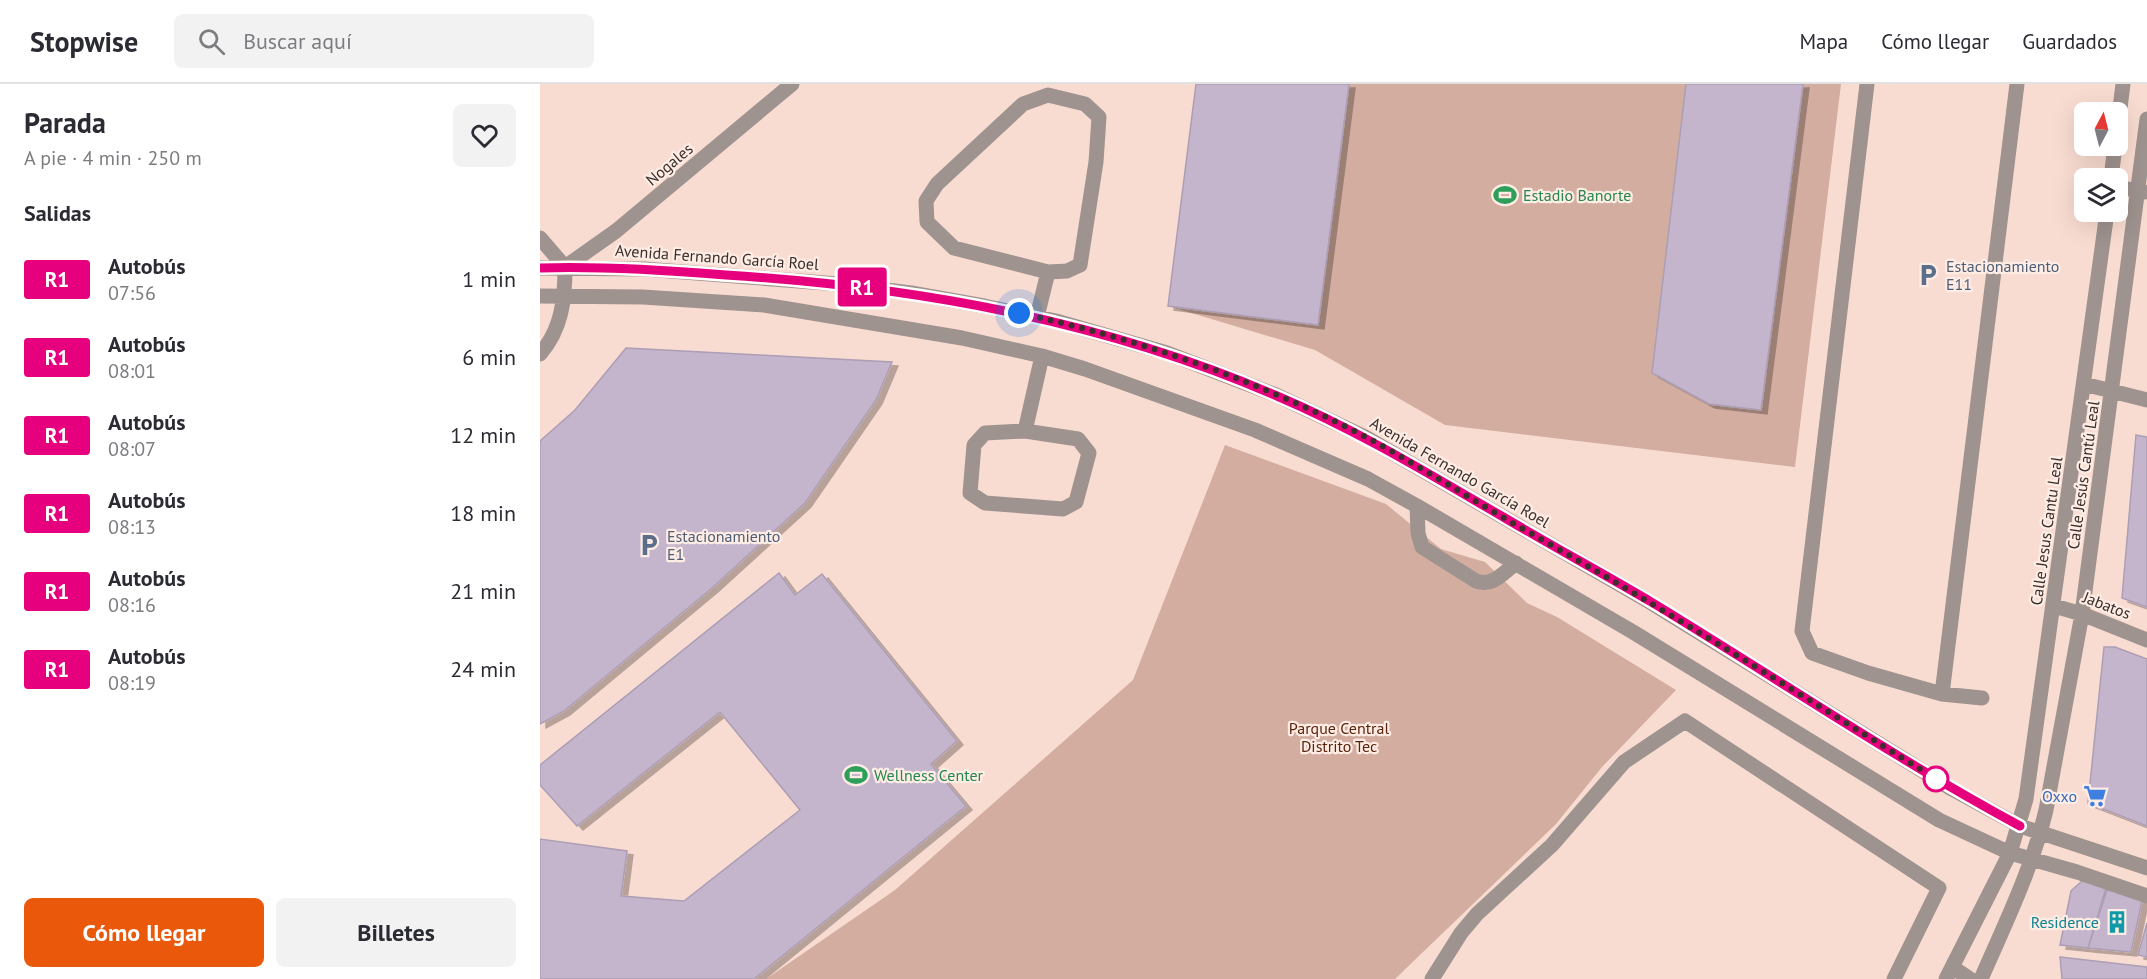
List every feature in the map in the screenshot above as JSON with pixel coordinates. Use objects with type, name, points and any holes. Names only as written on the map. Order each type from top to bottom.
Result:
[{"type":"street","name":"Nogales","points":[[565,267],[616,231],[792,84]]},
{"type":"street","points":[[1868,84],[1802,631],[1812,653],[1868,673],[1942,694],[1982,698]]},
{"type":"street","points":[[1942,694],[2017,84]]},
{"type":"street","points":[[2121,102],[2123,84]]},
{"type":"street","points":[[1048,95],[1085,104],[1099,117],[1096,162],[1080,265],[1067,271],[1048,272],[954,248],[927,222],[926,201],[937,184],[1023,104],[1048,95]]},
{"type":"street","name":"Calle Jesús Cantú Leal","points":[[1981,979],[2018,895],[2040,833],[2082,614],[2142,192],[2147,119]]},
{"type":"street","name":"Calle Jesus Cantu Leal","points":[[1949,973],[2010,853],[2020,826],[2031,774],[2106,222]]},
{"type":"street","points":[[540,238],[565,267],[565,296],[560,320],[540,354]]},
{"type":"street","name":"Avenida Fernando García Roel","points":[[540,268],[644,269],[838,284],[911,293],[1037,317],[1127,340],[1167,353],[1276,395],[1365,437],[1650,602],[1952,789],[2020,826],[2147,868]]},
{"type":"street","points":[[1037,317],[1048,272]]},
{"type":"street","points":[[540,296],[643,297],[764,305],[894,326],[1042,356],[1114,379],[1255,430],[1315,454],[1417,506],[1633,632],[1939,820],[2010,853],[2077,872],[2147,896]]},
{"type":"street","points":[[1025,431],[1042,356]]},
{"type":"street","points":[[2084,384],[2147,400]]},
{"type":"street","points":[[1025,431],[1078,439],[1089,453],[1076,502],[1063,509],[985,504],[970,494],[974,444],[985,433],[1025,431]]},
{"type":"street","points":[[1417,506],[1418,533],[1424,550],[1476,581],[1491,582],[1516,563]]},
{"type":"street","name":"Jabatos","points":[[2054,606],[2082,614],[2147,640]]},
{"type":"street","points":[[1432,979],[1461,933],[1477,914],[1552,845],[1624,762],[1685,721],[1939,888],[1894,979]]},
{"type":"street","points":[[1949,973],[1970,979]]},
{"type":"green space","name":"Estadio Banorte","points":[[1196,84],[1841,84],[1795,467],[1445,425],[1315,350],[1168,306]]},
{"type":"green space","name":"Parque Central Distrito Tec","points":[[1225,445],[1386,504],[1441,549],[1485,562],[1527,603],[1557,617],[1676,690],[1602,767],[1556,824],[1395,979],[766,979],[895,890],[1133,680]]},
{"type":"building","points":[[1196,84],[1349,84],[1318,325],[1168,306]]},
{"type":"building","points":[[1196,84],[1349,84],[1318,325],[1168,306]]},
{"type":"building","points":[[1686,84],[1803,84],[1761,410],[1709,404],[1652,373]]},
{"type":"building","name":"Estacionamiento E1","points":[[626,348],[892,362],[876,400],[805,503],[712,588],[564,711],[540,724],[540,441],[575,410]]},
{"type":"building","points":[[2136,435],[2147,437],[2147,607],[2122,598]]},
{"type":"building","name":"Wellness Center","points":[[779,573],[795,595],[822,574],[957,741],[931,764],[966,806],[754,979],[540,979],[540,839],[627,851],[621,896],[684,901],[800,810],[720,712],[577,826],[540,785],[540,765]]},
{"type":"building","points":[[2104,647],[2115,647],[2147,659],[2147,826],[2088,803]]},
{"type":"building","points":[[2083,880],[2106,888],[2088,948],[2060,945],[2071,891]]},
{"type":"building","name":"Residence","points":[[2107,890],[2143,896],[2131,952],[2088,948]]},
{"type":"building","points":[[2147,923],[2147,957],[2138,955]]},
{"type":"building","points":[[2060,957],[2147,967],[2147,979],[2062,979]]},
{"type":"bus line","name":"R1","points":[[540,268],[628,268],[764,277],[911,293],[1056,321],[1167,353],[1276,395],[1365,437],[1650,602],[1952,789],[2020,826]]},
{"type":"place","name":"Estadio Banorte","points":[[1505,195]]},
{"type":"place","name":"Estacionamiento E11","points":[[1928,275]]},
{"type":"place","name":"Estacionamiento E1","points":[[649,545]]},
{"type":"place","name":"Wellness Center","points":[[856,775]]},
{"type":"place","name":"Oxxo","points":[[2095,796]]},
{"type":"place","name":"Residence","points":[[2117,922]]},
{"type":"route","points":[[1019,313],[1127,340],[1167,353],[1276,395],[1365,437],[1650,602],[1936,779]]}]
